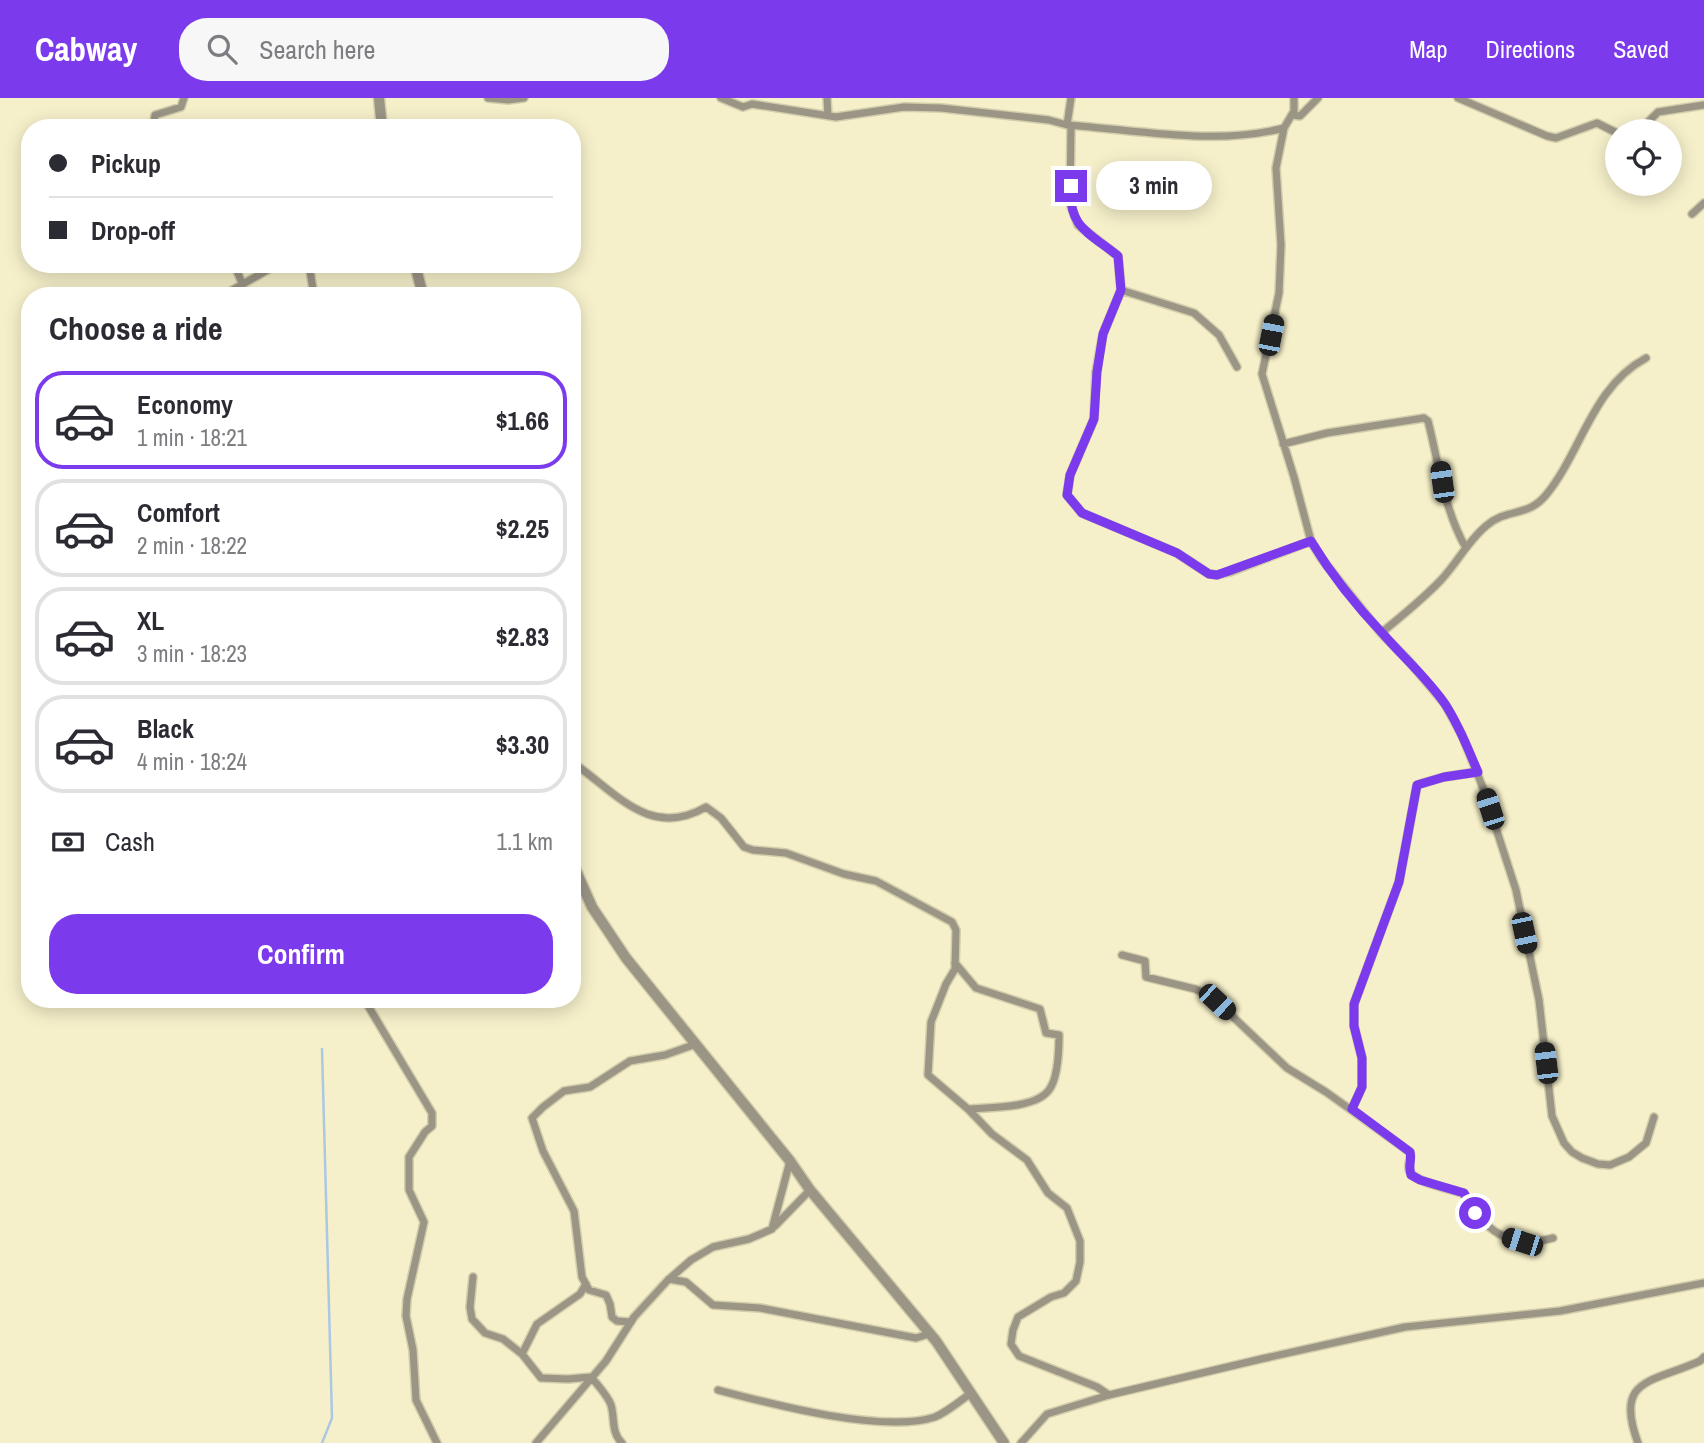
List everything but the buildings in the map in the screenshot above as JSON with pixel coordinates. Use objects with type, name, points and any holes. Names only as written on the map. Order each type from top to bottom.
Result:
[{"type":"street","points":[[154,119],[155,115],[181,107],[184,98]]},
{"type":"street","points":[[379,98],[381,119]]},
{"type":"street","points":[[488,98],[524,98]]},
{"type":"street","points":[[721,98],[743,107],[752,104],[828,116],[904,107],[1193,135],[1256,136],[1284,128]]},
{"type":"street","points":[[827,98],[828,116]]},
{"type":"street","points":[[1071,98],[1070,204],[1078,225],[1118,256],[1121,290],[1103,334],[1094,419],[1070,475],[1067,495],[1070,501],[1082,513],[1177,553],[1209,574],[1217,575],[1311,541]]},
{"type":"street","points":[[1294,98],[1292,115],[1284,128],[1276,168],[1281,245],[1279,293],[1262,374],[1311,541],[1321,558],[1381,633],[1445,704],[1478,772],[1516,890],[1539,1000],[1552,1116],[1558,1131],[1572,1152],[1598,1164],[1610,1165],[1629,1157],[1646,1143],[1654,1117]]},
{"type":"street","points":[[1292,115],[1300,116],[1318,98]]},
{"type":"street","points":[[1458,98],[1556,138],[1597,123],[1605,127]]},
{"type":"street","points":[[1651,119],[1658,112],[1704,104]]},
{"type":"street","points":[[1692,214],[1704,204]]},
{"type":"street","points":[[238,273],[242,283]]},
{"type":"street","points":[[236,287],[266,273]]},
{"type":"street","points":[[1121,290],[1188,309],[1219,335],[1237,367]]},
{"type":"street","points":[[1381,633],[1443,579],[1466,548],[1498,516],[1526,511],[1544,497],[1606,393],[1620,377],[1646,358]]},
{"type":"street","points":[[1283,443],[1327,433],[1424,418],[1428,421],[1453,521],[1466,548]]},
{"type":"street","points":[[581,769],[646,816],[668,819],[706,807],[721,818],[744,847],[786,853],[844,874],[876,881],[952,922],[956,930],[955,969],[931,1022],[928,1075],[968,1109],[992,1134],[1027,1160],[1048,1193],[1067,1208],[1080,1241],[1076,1281],[1064,1293],[1051,1297],[1018,1317],[1011,1344],[1019,1356],[1097,1387],[1108,1395]]},
{"type":"street","points":[[1352,1109],[1362,1087],[1362,1058],[1354,1026],[1354,1004],[1399,882],[1417,785],[1444,777],[1478,772]]},
{"type":"street","points":[[581,882],[592,907],[626,958],[790,1161],[810,1190],[929,1334],[1004,1443]]},
{"type":"street","points":[[1122,956],[1144,961],[1146,977],[1195,989],[1211,996],[1287,1068],[1352,1109],[1410,1152],[1411,1175],[1464,1193],[1485,1226],[1522,1242],[1553,1238]]},
{"type":"street","points":[[955,963],[976,988],[1040,1009],[1046,1033],[1059,1035],[1059,1058],[1050,1089],[1042,1096],[1018,1105],[968,1109]]},
{"type":"street","points":[[369,1008],[432,1113],[432,1126],[409,1157],[409,1190],[424,1222],[407,1299],[406,1316],[413,1350],[416,1400],[437,1443]]},
{"type":"street","points":[[631,1322],[617,1321],[612,1317],[606,1296],[589,1290],[582,1278],[573,1211],[543,1151],[532,1118],[564,1091],[590,1087],[630,1061],[665,1055],[696,1044]]},
{"type":"street","points":[[772,1229],[790,1161]]},
{"type":"street","points":[[536,1443],[606,1360],[631,1322],[669,1279],[691,1259],[713,1247],[749,1239],[772,1229],[810,1190]]},
{"type":"street","points":[[472,1277],[472,1319],[485,1333],[503,1339],[522,1354],[541,1378],[591,1377]]},
{"type":"street","points":[[669,1279],[686,1282],[713,1305],[760,1308],[916,1338],[929,1334]]},
{"type":"street","points":[[1021,1443],[1047,1414],[1108,1395],[1405,1326],[1560,1311],[1704,1283]]},
{"type":"street","points":[[522,1354],[537,1324],[580,1294],[586,1284]]},
{"type":"street","points":[[1638,1443],[1630,1421],[1629,1405],[1633,1394],[1642,1385],[1704,1357]]},
{"type":"street","points":[[591,1377],[611,1405],[612,1421],[622,1443]]},
{"type":"street","points":[[718,1390],[809,1412],[884,1422],[936,1416],[971,1393]]},
{"type":"waterway","points":[[322,1049],[332,1418],[322,1443]]},
{"type":"route","points":[[1071,186],[1070,204],[1078,225],[1118,256],[1121,290],[1103,334],[1094,419],[1070,475],[1067,495],[1070,501],[1082,513],[1177,553],[1209,574],[1230,572],[1311,541],[1321,558],[1381,633],[1445,704],[1478,772],[1444,777],[1417,785],[1406,852],[1393,903],[1354,1004],[1354,1026],[1362,1058],[1362,1087],[1352,1109],[1410,1152],[1411,1175],[1464,1193],[1475,1213]]}]
